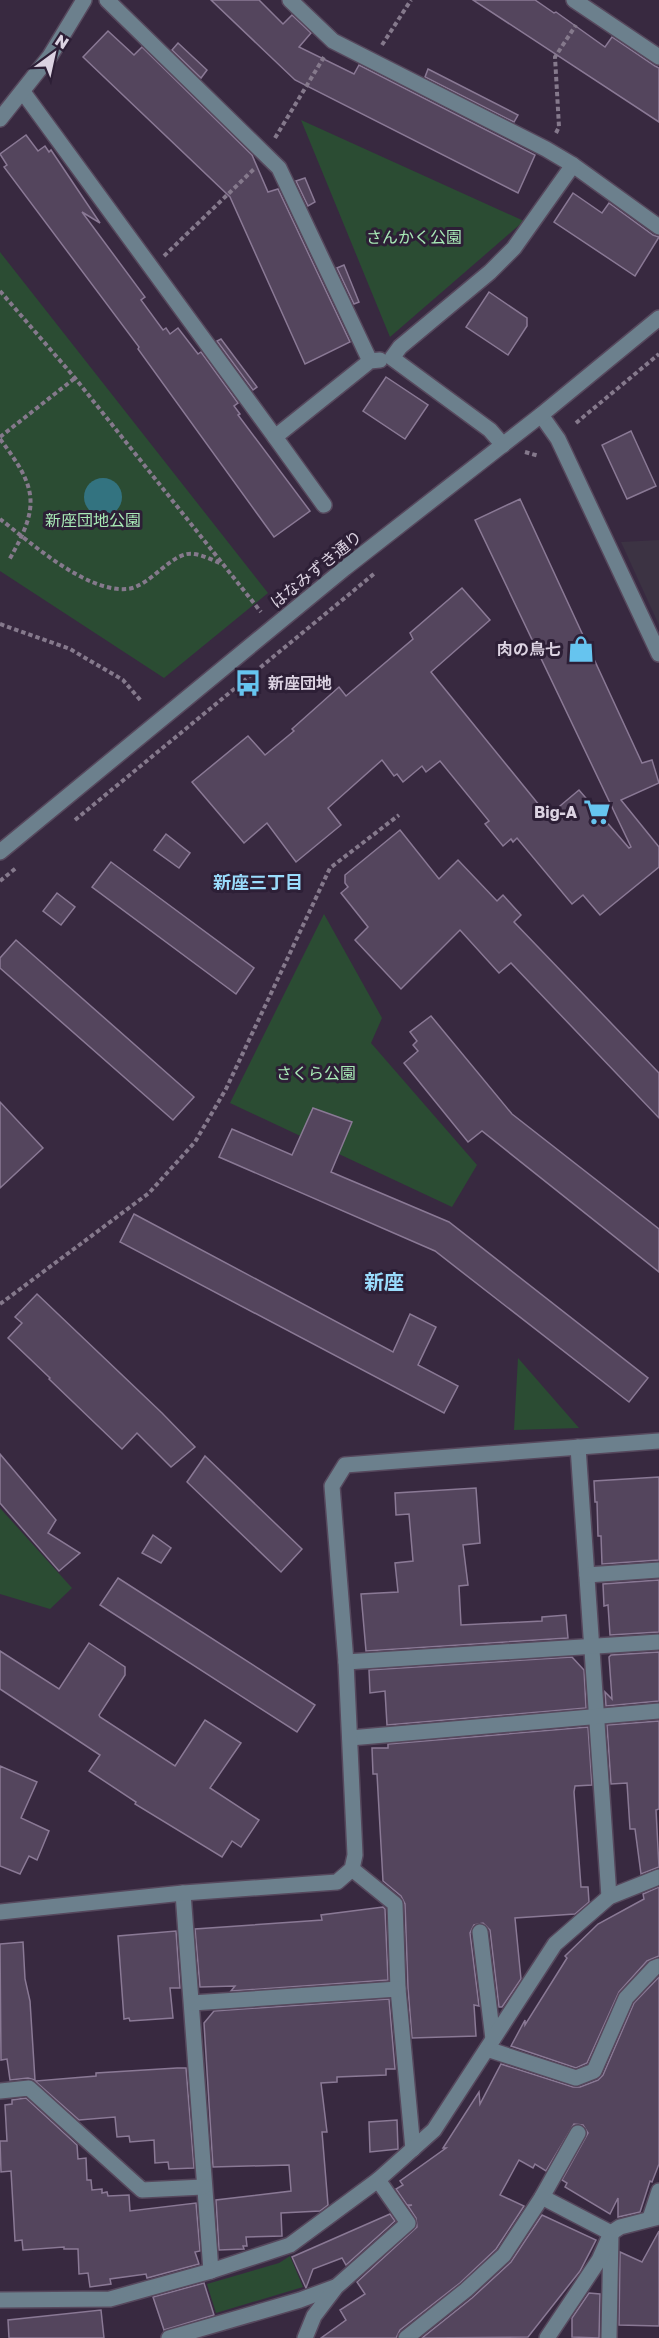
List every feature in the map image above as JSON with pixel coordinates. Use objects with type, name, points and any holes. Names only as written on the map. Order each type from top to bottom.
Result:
[{"type":"street","points":[[0,119],[50,56],[84,0]]},
{"type":"street","points":[[107,0],[279,168],[370,361]]},
{"type":"street","points":[[290,0],[333,41],[546,149],[573,165],[659,227]]},
{"type":"street","points":[[574,0],[659,57]]},
{"type":"street","points":[[23,92],[324,505]]},
{"type":"street","points":[[392,358],[400,347],[490,272],[514,248],[573,165]]},
{"type":"street","name":"はなみずき通り","points":[[0,852],[345,568],[541,415],[659,318]]},
{"type":"street","points":[[275,437],[370,361],[392,358],[490,430],[503,445]]},
{"type":"street","points":[[541,415],[558,439],[659,654]]},
{"type":"street","points":[[0,1912],[183,1893],[337,1882],[352,1869],[356,1855],[346,1662],[332,1486],[345,1465],[659,1441]]},
{"type":"street","points":[[578,1447],[609,1897]]},
{"type":"street","points":[[587,1575],[659,1570]]},
{"type":"street","points":[[346,1662],[659,1642]]},
{"type":"street","points":[[350,1738],[659,1711]]},
{"type":"street","points":[[352,1869],[395,1904],[398,1989],[413,2149]]},
{"type":"street","points":[[0,2290],[0,2300],[110,2299],[211,2271],[290,2245],[378,2180],[434,2130],[555,1944],[609,1897],[659,1877]]},
{"type":"street","points":[[183,1893],[211,2271]]},
{"type":"street","points":[[480,1932],[490,2044]]},
{"type":"street","points":[[490,2044],[576,2078],[594,2071],[626,1998],[654,1968],[659,1966]]},
{"type":"street","points":[[192,2003],[398,1989]]},
{"type":"street","points":[[0,2091],[29,2088],[142,2190],[203,2187]]},
{"type":"street","points":[[406,2338],[466,2290],[504,2254],[542,2197],[578,2133]]},
{"type":"street","points":[[305,2338],[314,2316],[336,2287],[408,2223],[378,2180]]},
{"type":"street","points":[[547,2338],[599,2260],[610,2233],[620,2227],[655,2218],[659,2191]]},
{"type":"street","points":[[542,2197],[610,2233]]},
{"type":"street","points":[[609,2338],[610,2233]]},
{"type":"street","points":[[169,2338],[300,2300],[336,2287]]},
{"type":"path","points":[[371,60],[411,0]]},
{"type":"path","points":[[546,149],[560,127],[555,57],[587,9]]},
{"type":"path","points":[[151,268],[257,166],[333,41]]},
{"type":"path","points":[[0,291],[75,378],[273,627]]},
{"type":"path","points":[[576,423],[659,354]]},
{"type":"path","points":[[9,561],[26,529],[32,499],[21,466],[0,438],[75,378]]},
{"type":"path","points":[[523,452],[539,456]]},
{"type":"path","points":[[0,519],[64,565],[102,587],[129,590],[155,576],[175,559],[192,553],[221,564]]},
{"type":"path","points":[[74,820],[378,570]]},
{"type":"path","points":[[0,624],[70,649],[123,680],[142,702]]},
{"type":"path","points":[[0,1304],[149,1193],[195,1142],[226,1089],[330,868],[399,815]]},
{"type":"path","points":[[0,881],[18,866]]},
{"type":"shaded area","points":[[103,478],[110,479],[116,484],[121,490],[121,504],[116,510],[110,515],[103,516],[96,515],[90,510],[85,504],[84,497],[85,490],[90,484],[96,479]]},
{"type":"shaded area","points":[[659,540],[659,625],[621,542]]},
{"type":"green space","name":"さんかく公園","points":[[301,120],[524,221],[390,337]]},
{"type":"green space","name":"新座団地公園","points":[[0,252],[268,593],[164,678],[0,571]]},
{"type":"green space","name":"さくら公園","points":[[324,914],[382,1018],[371,1043],[477,1165],[452,1207],[230,1103]]},
{"type":"green space","points":[[518,1358],[579,1428],[514,1430]]},
{"type":"green space","points":[[0,1508],[72,1588],[50,1609],[0,1594]]},
{"type":"green space","points":[[290,2256],[303,2287],[216,2313],[207,2284],[279,2263]]},
{"type":"building","points":[[211,0],[259,0],[283,24],[292,15],[311,33],[299,47],[354,74],[359,65],[535,155],[518,193],[295,80]]},
{"type":"building","points":[[473,0],[535,0],[605,47],[612,37],[659,68],[659,122]]},
{"type":"building","points":[[108,31],[134,55],[142,47],[252,155],[268,192],[278,189],[350,342],[305,364],[230,197],[83,57]]},
{"type":"building","points":[[178,43],[207,70],[201,78],[172,50]]},
{"type":"building","points":[[428,69],[518,115],[514,122],[425,77]]},
{"type":"building","points":[[26,135],[38,151],[45,146],[49,152],[51,150],[100,223],[82,212],[145,297],[141,300],[163,330],[166,328],[170,334],[178,328],[198,354],[201,352],[238,403],[234,406],[240,414],[238,415],[310,511],[274,537],[138,349],[139,347],[4,167],[7,165],[0,154]]},
{"type":"building","points":[[305,178],[315,202],[308,206],[296,181]]},
{"type":"building","points":[[573,193],[602,213],[609,203],[659,237],[635,276],[554,222]]},
{"type":"building","points":[[344,265],[359,302],[354,304],[337,268]]},
{"type":"building","points":[[489,292],[527,318],[527,326],[508,355],[466,327]]},
{"type":"building","points":[[221,339],[257,387],[253,390],[217,341]]},
{"type":"building","points":[[386,377],[428,405],[405,439],[363,411]]},
{"type":"building","points":[[631,431],[656,486],[627,499],[602,445]]},
{"type":"building","points":[[520,499],[642,763],[652,760],[659,783],[621,800],[659,847],[659,867],[600,915],[583,895],[572,904],[517,838],[513,842],[511,839],[503,846],[485,824],[489,821],[440,761],[426,772],[422,766],[403,782],[397,774],[394,776],[382,760],[328,808],[341,825],[296,862],[267,823],[244,843],[192,782],[248,736],[265,755],[294,731],[292,729],[339,687],[346,696],[413,639],[410,633],[462,588],[490,620],[431,672],[548,816],[579,790],[629,848],[631,847],[475,520]]},
{"type":"building","points":[[400,830],[439,879],[458,860],[497,901],[503,895],[521,915],[514,922],[659,1073],[659,1118],[511,963],[499,973],[460,930],[401,989],[355,940],[368,927],[341,893],[348,887],[345,883],[345,875]]},
{"type":"building","points":[[166,834],[190,853],[179,868],[154,850]]},
{"type":"building","points":[[111,862],[254,968],[236,994],[92,887]]},
{"type":"building","points":[[57,893],[75,907],[61,925],[43,911]]},
{"type":"building","points":[[16,940],[194,1097],[173,1120],[0,968],[0,958]]},
{"type":"building","points":[[431,1016],[512,1114],[659,1229],[659,1272],[482,1131],[468,1142],[404,1063],[418,1051],[413,1045],[417,1041],[410,1032]]},
{"type":"building","points":[[0,1102],[43,1148],[0,1188]]},
{"type":"building","points":[[313,1108],[352,1122],[331,1172],[449,1222],[648,1378],[629,1402],[435,1251],[219,1157],[232,1129],[292,1155]]},
{"type":"building","points":[[134,1214],[393,1352],[410,1314],[436,1327],[418,1365],[458,1386],[444,1413],[120,1242]]},
{"type":"building","points":[[37,1294],[195,1447],[171,1467],[137,1433],[122,1449],[49,1379],[8,1338],[22,1323],[15,1317]]},
{"type":"building","points":[[0,1454],[56,1520],[48,1533],[80,1553],[59,1571],[0,1503]]},
{"type":"building","points":[[205,1456],[302,1549],[281,1572],[187,1482]]},
{"type":"building","points":[[659,1477],[659,1560],[602,1564],[594,1481]]},
{"type":"building","points":[[476,1488],[480,1543],[463,1545],[468,1585],[459,1586],[461,1625],[542,1621],[542,1617],[566,1615],[568,1638],[366,1651],[361,1594],[398,1592],[395,1563],[413,1561],[409,1514],[396,1515],[395,1493]]},
{"type":"building","points":[[153,1535],[171,1548],[161,1563],[142,1553]]},
{"type":"building","points":[[118,1578],[315,1705],[297,1732],[100,1605]]},
{"type":"building","points":[[659,1580],[659,1632],[610,1635],[608,1605],[604,1606],[603,1584]]},
{"type":"building","points":[[89,1643],[125,1667],[125,1675],[99,1715],[100,1717],[175,1766],[205,1720],[241,1743],[210,1788],[259,1820],[241,1847],[232,1841],[222,1857],[135,1804],[136,1802],[89,1771],[100,1755],[0,1689],[0,1651],[59,1689]]},
{"type":"building","points":[[659,1652],[659,1701],[606,1706],[605,1692],[612,1699],[609,1657]]},
{"type":"building","points":[[572,1657],[584,1670],[586,1708],[387,1725],[385,1691],[370,1693],[369,1670]]},
{"type":"building","points":[[659,1721],[659,1809],[656,1810],[659,1867],[641,1874],[635,1829],[630,1829],[627,1783],[611,1784],[607,1725]]},
{"type":"building","points":[[588,1727],[592,1785],[575,1786],[574,1792],[581,1887],[588,1887],[589,1902],[575,1914],[515,1918],[521,1979],[502,2007],[499,2007],[490,1930],[483,1923],[474,1925],[470,1933],[479,2006],[474,2005],[476,2036],[412,2038],[405,1904],[401,1896],[383,1881],[377,1774],[373,1774],[372,1748],[388,1748],[388,1744]]},
{"type":"building","points":[[0,1766],[37,1782],[21,1818],[49,1831],[37,1860],[29,1856],[20,1874],[0,1866]]},
{"type":"building","points":[[659,1887],[659,1956],[647,1961],[619,1992],[587,2063],[576,2068],[511,2046],[525,2020],[525,2025],[567,1958],[565,1956],[598,1924],[644,1899],[643,1894]]},
{"type":"building","points":[[383,1907],[385,1909],[388,1980],[231,1991],[235,1986],[200,1987],[195,1929],[322,1920],[321,1915]]},
{"type":"building","points":[[176,1931],[180,1988],[170,1988],[173,2018],[130,2021],[129,2018],[124,2019],[118,1936]]},
{"type":"building","points":[[23,1942],[25,1979],[30,2001],[35,2080],[28,2078],[10,2080],[7,2059],[1,2060],[0,1944]]},
{"type":"building","points":[[659,1977],[659,2164],[652,2182],[650,2181],[640,2212],[618,2217],[618,2198],[610,2214],[565,2187],[567,2183],[562,2180],[588,2133],[583,2125],[574,2124],[546,2171],[535,2164],[533,2168],[519,2160],[500,2195],[524,2206],[496,2249],[460,2283],[400,2330],[396,2338],[321,2338],[346,2320],[340,2310],[365,2294],[357,2282],[417,2227],[416,2218],[408,2206],[412,2205],[407,2205],[396,2189],[403,2185],[400,2181],[446,2148],[443,2148],[479,2092],[480,2104],[501,2064],[573,2087],[580,2087],[598,2080],[603,2075],[634,2003]]},
{"type":"building","points":[[389,1999],[395,2069],[386,2069],[386,2075],[337,2077],[337,2082],[321,2083],[327,2132],[322,2132],[328,2205],[320,2211],[281,2213],[282,2236],[246,2237],[247,2246],[243,2246],[244,2249],[219,2250],[216,2200],[291,2191],[289,2165],[213,2167],[204,2023],[214,2011]]},
{"type":"building","points":[[186,2068],[194,2168],[169,2169],[168,2162],[155,2163],[154,2140],[130,2142],[129,2136],[117,2137],[115,2117],[79,2120],[35,2081],[96,2076],[96,2073]]},
{"type":"building","points":[[26,2098],[77,2145],[78,2159],[86,2158],[87,2180],[91,2180],[92,2190],[102,2189],[102,2193],[107,2192],[108,2196],[129,2195],[130,2211],[196,2203],[200,2251],[195,2252],[199,2264],[147,2278],[146,2274],[110,2279],[111,2284],[90,2287],[88,2273],[79,2274],[78,2249],[64,2249],[64,2247],[23,2250],[22,2240],[15,2241],[11,2171],[1,2172],[0,2141],[7,2141],[5,2105],[12,2104],[12,2100]]},
{"type":"building","points":[[397,2120],[398,2149],[370,2152],[369,2122]]},
{"type":"building","points":[[390,2214],[395,2221],[346,2265],[342,2258],[313,2269],[306,2288],[292,2257]]},
{"type":"building","points":[[542,2215],[596,2240],[580,2271],[528,2337],[422,2338],[472,2298],[511,2262]]},
{"type":"building","points":[[659,2231],[659,2326],[619,2325],[620,2252],[642,2262]]},
{"type":"building","points":[[204,2283],[214,2315],[164,2330],[153,2297]]},
{"type":"building","points":[[589,2293],[600,2294],[599,2338],[572,2337],[572,2318]]},
{"type":"building","points":[[101,2310],[104,2338],[9,2338],[8,2320]]},
{"type":"place","name":"肉の鳥七","points":[[581,649]]},
{"type":"place","name":"新座団地","points":[[248,683]]},
{"type":"place","name":"Big-A","points":[[597,812]]},
{"type":"district","name":"新座三丁目","points":[[258,883]]},
{"type":"district","name":"新座","points":[[384,1282]]}]
